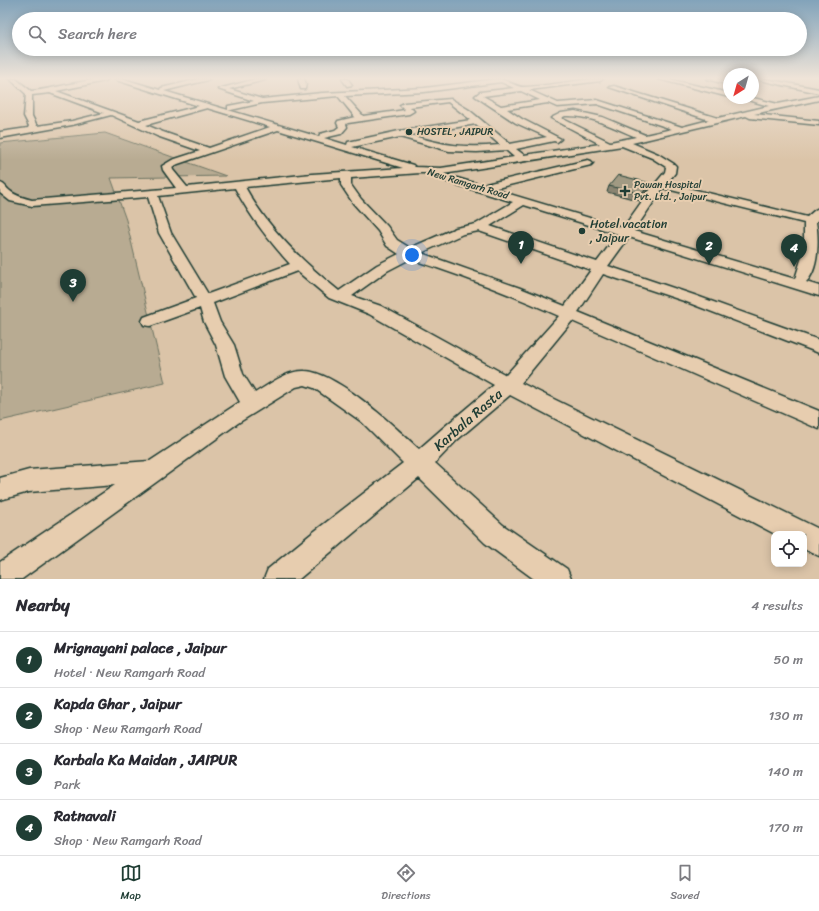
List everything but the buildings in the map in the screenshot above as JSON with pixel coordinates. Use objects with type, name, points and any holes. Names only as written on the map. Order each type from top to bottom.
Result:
[{"type":"street","points":[[28,106],[28,116],[33,126],[31,131]]},
{"type":"street","points":[[93,106],[160,134],[209,151]]},
{"type":"street","points":[[139,124],[208,106]]},
{"type":"street","name":"New Ramgarh Road","points":[[215,106],[279,128],[523,201],[819,284]]},
{"type":"street","name":"New Ramgarh Road","points":[[218,106],[231,108],[442,171],[819,291]]},
{"type":"street","points":[[231,108],[240,106]]},
{"type":"street","points":[[351,106],[362,119]]},
{"type":"street","points":[[323,136],[341,130],[343,127],[340,123],[362,119],[398,106]]},
{"type":"street","points":[[402,106],[413,121]]},
{"type":"street","points":[[458,106],[521,158]]},
{"type":"street","points":[[496,106],[519,121],[576,150]]},
{"type":"street","points":[[500,108],[514,106]]},
{"type":"street","points":[[611,106],[681,128]]},
{"type":"street","points":[[671,106],[717,120]]},
{"type":"street","points":[[0,186],[4,193],[18,201],[32,203],[152,194],[238,184],[346,175],[420,170],[442,171],[623,143],[778,106]]},
{"type":"street","points":[[0,136],[31,131],[112,113]]},
{"type":"street","points":[[609,145],[555,118],[568,115],[588,115],[644,138]]},
{"type":"street","points":[[731,117],[751,116],[819,123]]},
{"type":"street","points":[[351,144],[399,134],[476,122]]},
{"type":"street","points":[[184,191],[168,170],[167,166],[175,162],[279,128]]},
{"type":"street","points":[[399,134],[455,149],[506,147],[554,138]]},
{"type":"street","name":"Karbala Rasta","points":[[278,579],[320,543],[420,463],[450,434],[509,384],[562,324],[599,268],[660,184],[670,173],[671,166],[654,156],[623,143]]},
{"type":"street","points":[[490,186],[588,163]]},
{"type":"street","points":[[346,175],[346,185],[358,201],[383,229],[392,243],[409,254],[456,269],[515,291],[568,315],[819,420]]},
{"type":"street","points":[[238,184],[246,201],[285,250],[334,295],[375,310],[509,384],[795,531]]},
{"type":"street","points":[[660,184],[814,216],[810,260],[802,278]]},
{"type":"street","points":[[152,194],[165,233],[204,301],[212,322],[225,345],[234,376],[252,404]]},
{"type":"street","points":[[341,297],[382,268],[433,242],[460,231],[480,227],[523,201]]},
{"type":"street","points":[[480,227],[689,298],[819,347]]},
{"type":"street","points":[[150,321],[300,265]]},
{"type":"street","points":[[0,578],[252,404],[291,381],[305,378],[322,383],[370,416],[494,534],[557,579]]},
{"type":"street","points":[[0,489],[29,481],[153,471]]},
{"type":"street","points":[[807,537],[819,543]]},
{"type":"shaded area","points":[[105,133],[226,176],[111,178],[126,220],[165,383],[0,421],[0,143]]},
{"type":"place","name":"HOSTEL , JAIPUR","points":[[409,132]]},
{"type":"place","name":"Pawan Hospital Pvt. Ltd. , Jaipur","points":[[625,191]]},
{"type":"place","name":"Hotel vacation , Jaipur","points":[[582,231]]},
{"type":"place","name":"Mrignayani palace , Jaipur","points":[[521,264]]},
{"type":"place","name":"Kapda Ghar , Jaipur","points":[[709,265]]},
{"type":"place","name":"Ratnavali","points":[[794,267]]},
{"type":"place","name":"Karbala Ka Maidan , JAIPUR","points":[[73,302]]}]
